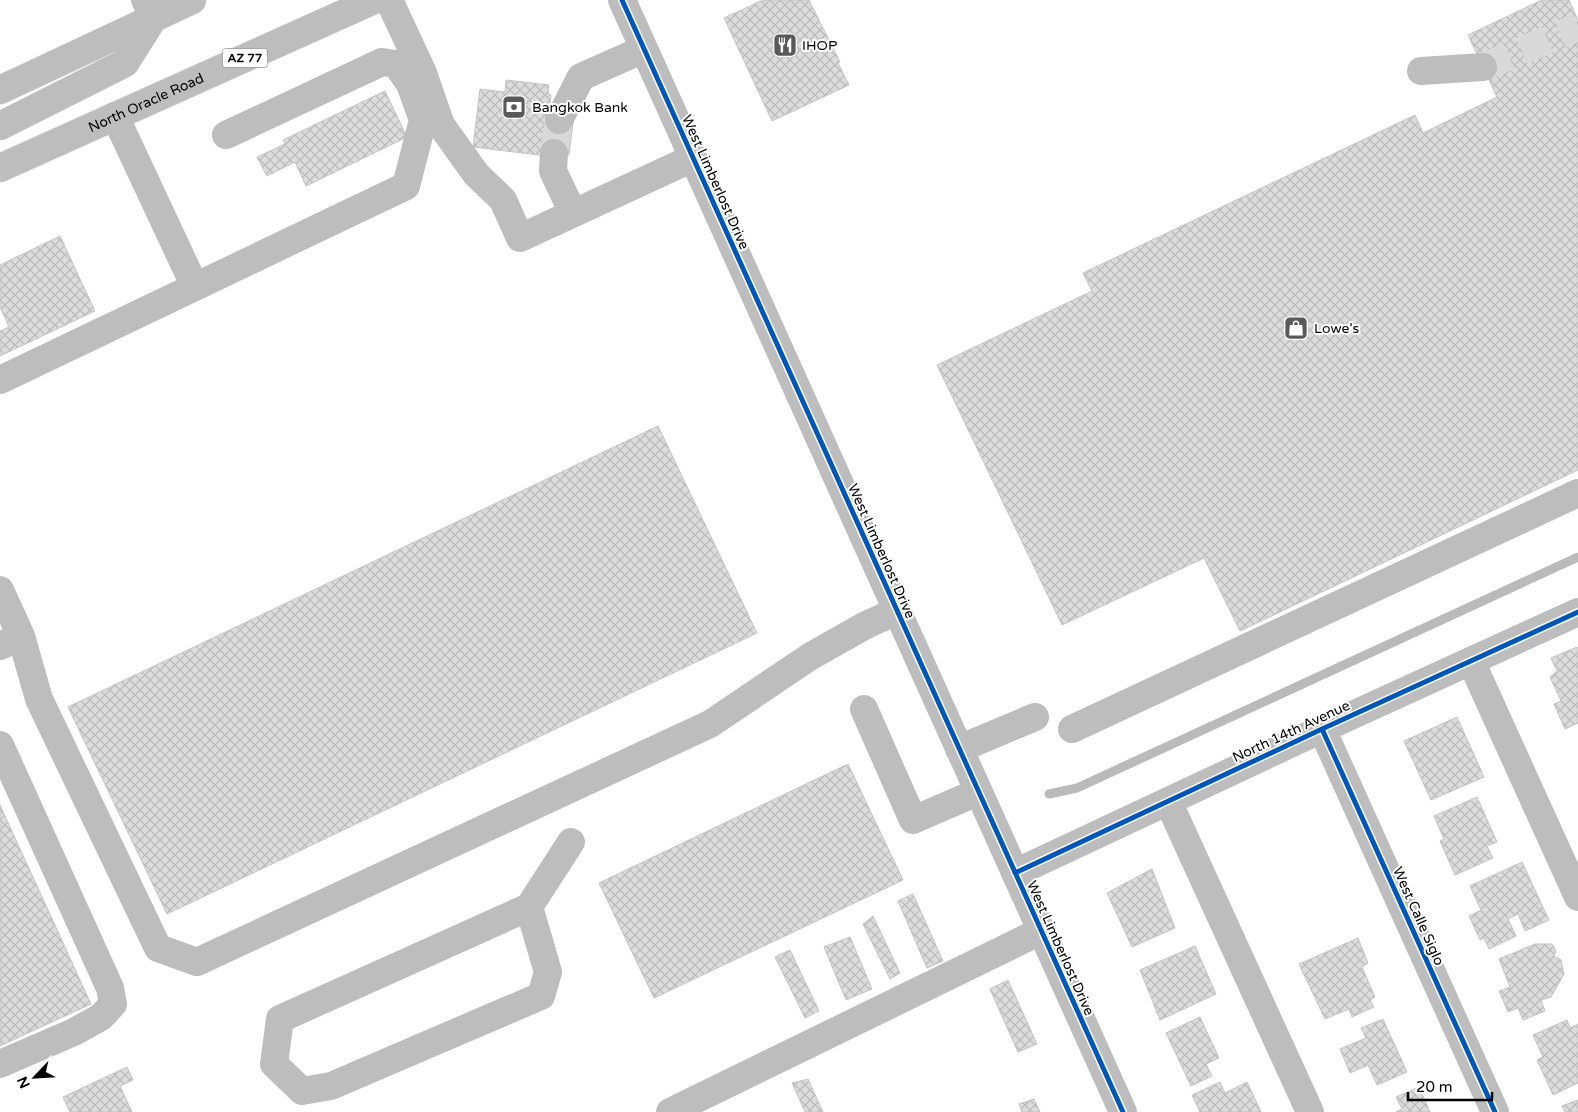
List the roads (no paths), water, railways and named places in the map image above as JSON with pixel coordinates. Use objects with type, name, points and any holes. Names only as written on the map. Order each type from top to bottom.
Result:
[{"type":"main road","points":[[0,90],[149,9],[192,0]]},
{"type":"main road","name":"North Oracle Road","points":[[0,168],[374,0]]},
{"type":"main road","points":[[389,0],[423,73],[441,125],[476,174],[503,200],[520,238],[692,158]]},
{"type":"main road","name":"West Limberlost Drive","points":[[622,0],[1123,1112]]},
{"type":"main road","points":[[0,126],[125,63],[149,9]]},
{"type":"main road","points":[[559,120],[581,77],[644,49]]},
{"type":"main road","points":[[0,380],[406,186],[423,120],[410,84],[396,64],[382,62],[226,135]]},
{"type":"main road","points":[[1421,71],[1483,67]]},
{"type":"main road","points":[[115,116],[195,286]]},
{"type":"main road","points":[[554,153],[553,171],[573,213]]},
{"type":"main road","points":[[1072,729],[1578,493]]},
{"type":"main road","points":[[0,590],[10,641],[158,948],[197,962],[710,724],[810,656],[896,610]]},
{"type":"main road","name":"North 14th Avenue","points":[[1015,873],[1322,729],[1578,612]]},
{"type":"main road","points":[[1471,661],[1578,897]]},
{"type":"main road","points":[[864,709],[913,820],[978,792]]},
{"type":"main road","points":[[959,749],[1035,717]]},
{"type":"main road","name":"West Calle Siglo","points":[[1322,729],[1495,1112]]},
{"type":"main road","points":[[0,745],[110,988],[113,1004],[101,1018],[74,1032],[0,1064]]},
{"type":"main road","points":[[1168,801],[1310,1112]]},
{"type":"main road","points":[[529,907],[548,972],[541,996],[331,1086],[302,1091],[274,1064],[280,1019],[529,907],[572,842]]},
{"type":"main road","points":[[670,1112],[1041,932]]},
{"type":"waterway","points":[[1049,794],[1077,788],[1578,557]]},
{"type":"tunnel","points":[[1483,67],[1578,27]]},
{"type":"tunnel","points":[[554,153],[559,120]]},
{"type":"place","name":"IHOP","points":[[785,45]]},
{"type":"place","name":"Bangkok Bank","points":[[514,107]]},
{"type":"place","name":"Lowe's","points":[[1296,328]]}]
